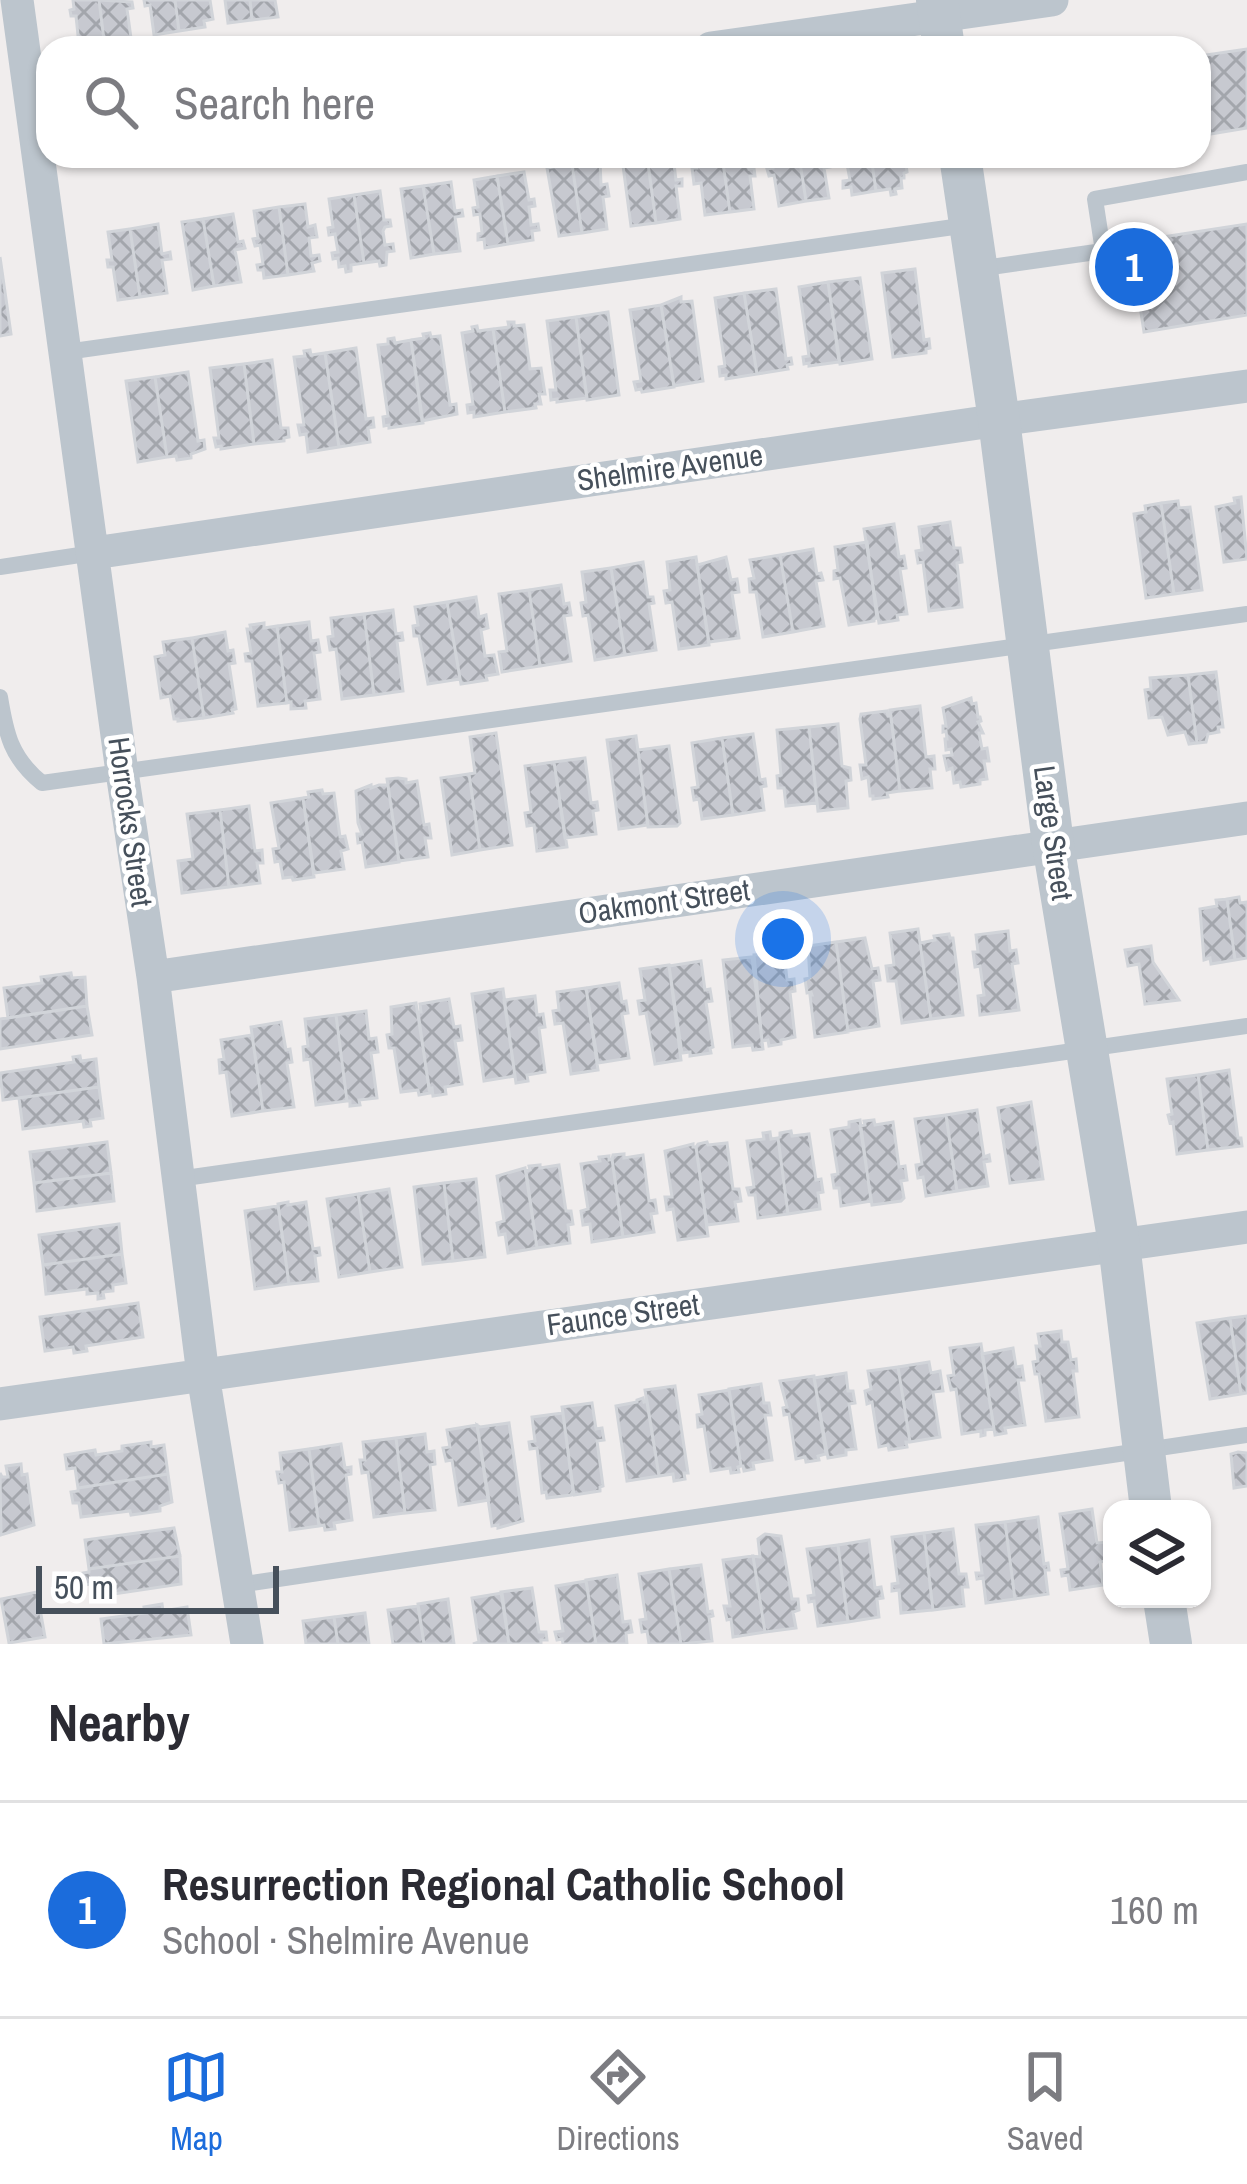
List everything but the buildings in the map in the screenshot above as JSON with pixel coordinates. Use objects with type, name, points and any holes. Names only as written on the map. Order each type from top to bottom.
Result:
[{"type":"street","name":"Horrocks Street","points":[[17,0],[36,108]]},
{"type":"street","points":[[813,36],[940,21],[1052,0]]},
{"type":"street","name":"Horrocks Street","points":[[45,168],[203,1375],[247,1644]]},
{"type":"street","name":"Large Street","points":[[962,168],[1054,844],[1119,1244],[1150,1500]]},
{"type":"street","name":"Shelmire Avenue","points":[[94,554],[1247,386]]},
{"type":"street","name":"Oakmont Street","points":[[153,977],[1247,818]]},
{"type":"street","name":"Faunce Street","points":[[0,1404],[1247,1227]]},
{"type":"street","points":[[1165,1608],[1171,1644]]},
{"type":"lane","points":[[976,269],[1103,251],[1095,200],[1247,172]]},
{"type":"lane","points":[[66,352],[970,225]]},
{"type":"lane","points":[[0,567],[94,554]]},
{"type":"lane","points":[[0,697],[7,738],[27,771],[42,783],[1247,614]]},
{"type":"lane","points":[[178,1179],[1247,1026]]},
{"type":"lane","points":[[238,1586],[1247,1435]]},
{"type":"place","name":"Resurrection Regional Catholic School","points":[[1134,267]]}]
